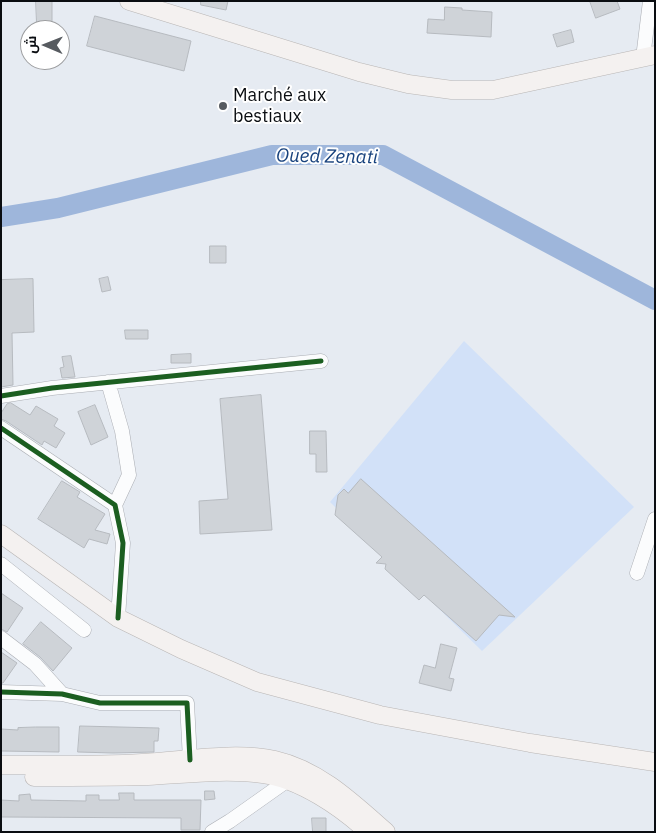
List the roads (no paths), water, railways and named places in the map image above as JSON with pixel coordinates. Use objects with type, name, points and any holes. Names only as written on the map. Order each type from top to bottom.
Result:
[{"type":"main road","points":[[128,1],[359,72],[408,84],[452,90],[493,90],[649,56]]},
{"type":"main road","points":[[1,534],[118,618],[181,649],[257,682],[380,715],[530,743],[655,762]]},
{"type":"main road","points":[[1,765],[141,764],[249,757],[276,760],[308,773],[338,791],[386,832]]},
{"type":"main road","points":[[1,777],[143,776],[235,772],[264,774],[288,780],[315,792],[368,832]]},
{"type":"street","points":[[649,56],[651,9]]},
{"type":"street","points":[[1,396],[52,388],[321,361]]},
{"type":"street","points":[[108,382],[122,431],[129,475],[116,505],[123,543],[118,618]]},
{"type":"street","points":[[1,428],[116,505]]},
{"type":"street","points":[[637,573],[655,519]]},
{"type":"street","points":[[1,564],[84,630]]},
{"type":"street","points":[[1,638],[35,664],[62,694]]},
{"type":"street","points":[[1,692],[62,694],[100,703],[187,703],[190,760]]},
{"type":"street","points":[[212,832],[288,780]]},
{"type":"waterway","name":"Oued Zenati","points":[[1,217],[58,208],[272,155],[383,155],[655,300]]},
{"type":"place","name":"Marché aux bestiaux","points":[[223,106]]}]
